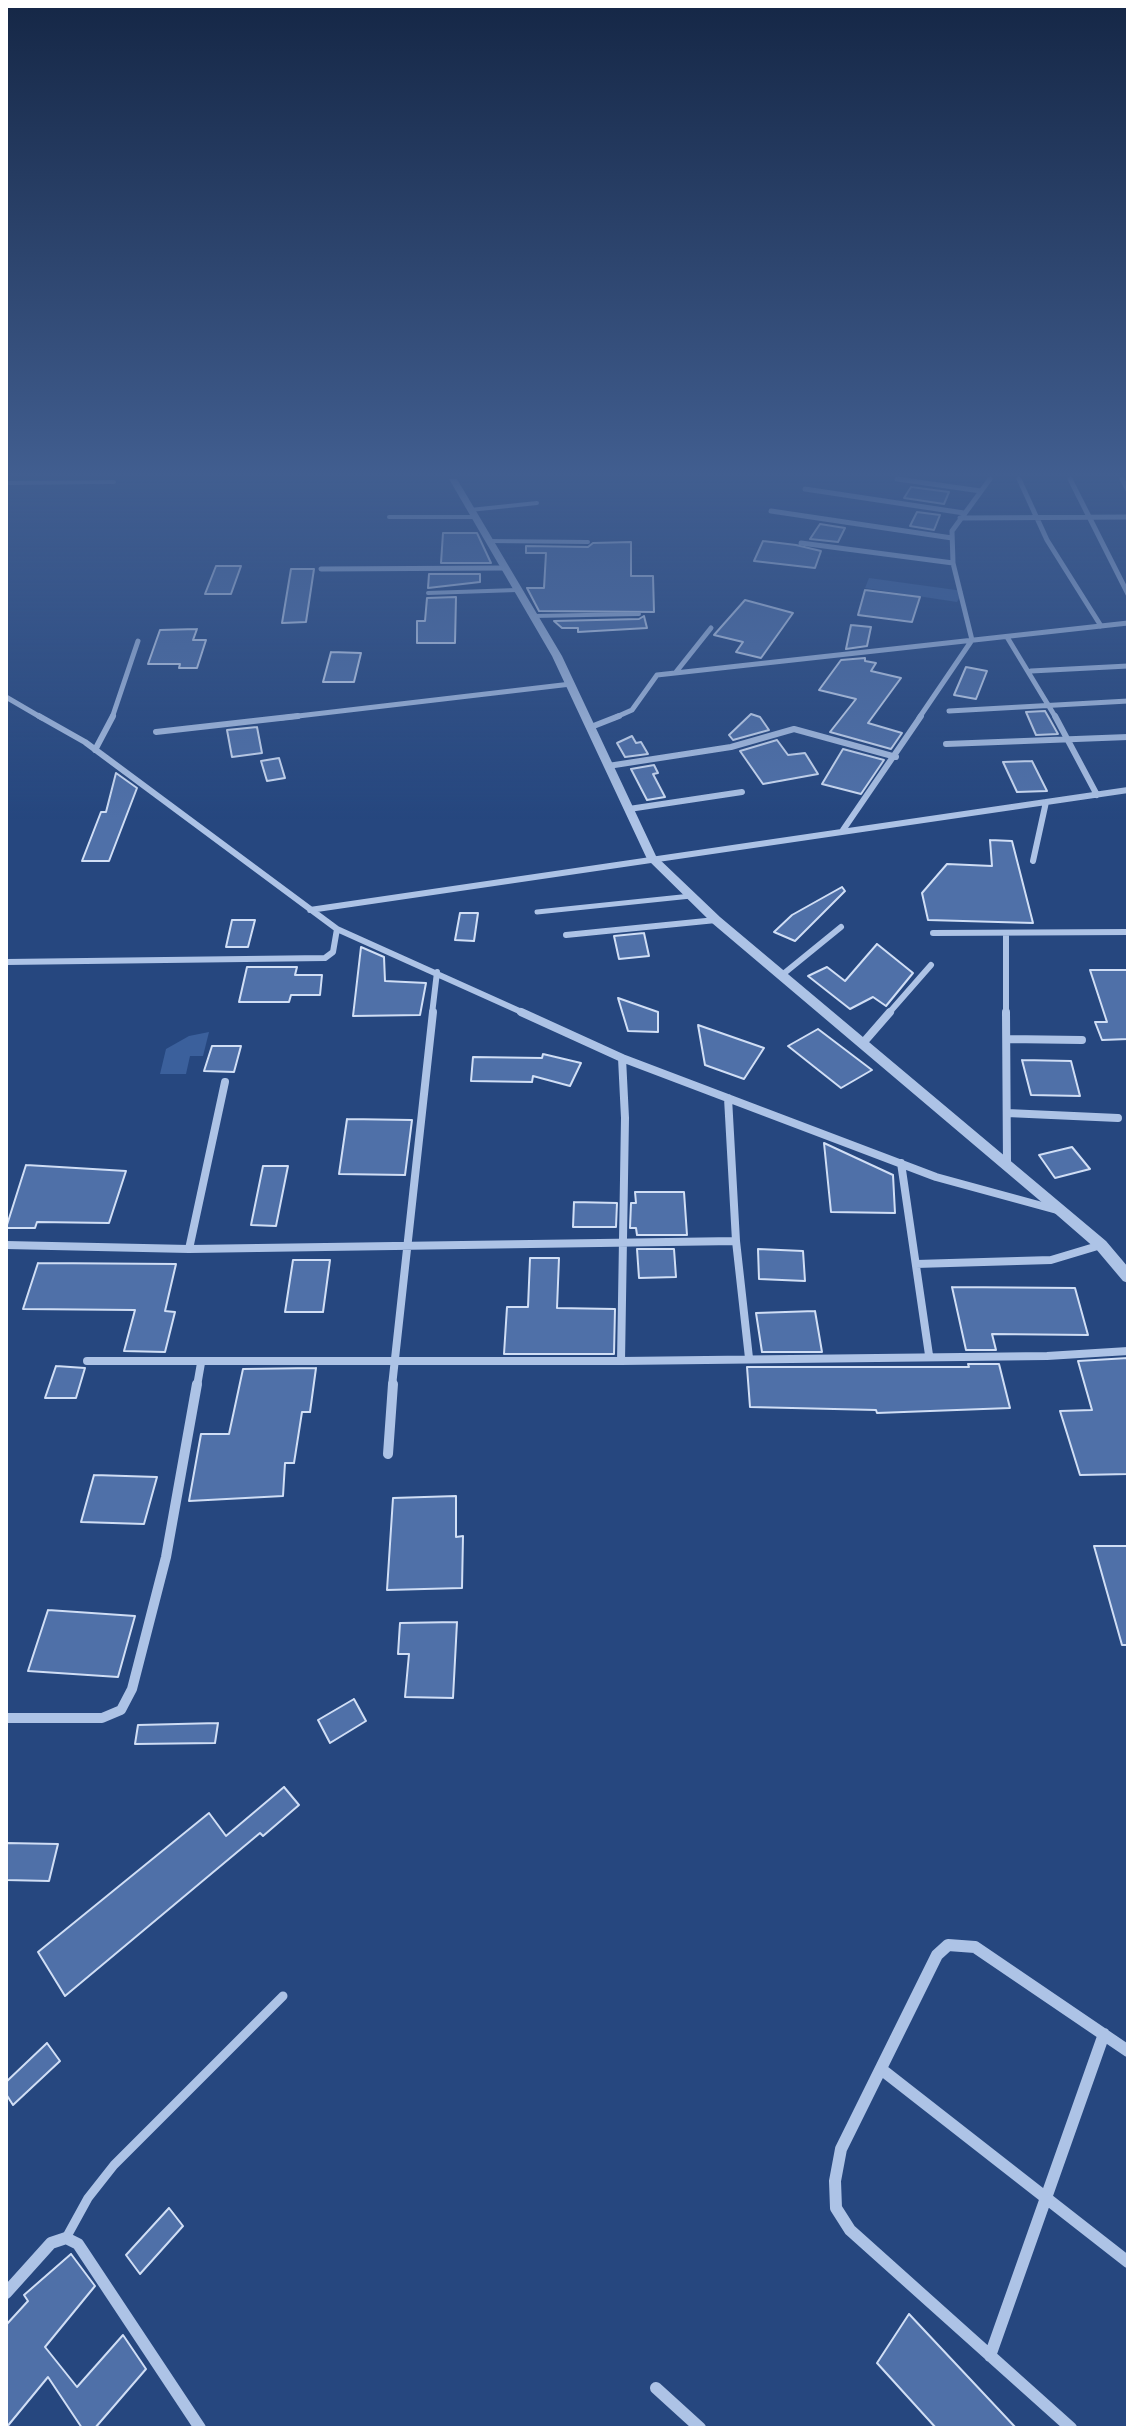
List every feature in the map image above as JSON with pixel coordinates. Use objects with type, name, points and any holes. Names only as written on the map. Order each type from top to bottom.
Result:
[{"type":"street","points":[[519,593],[571,684],[651,857],[716,920],[1101,1245],[1128,1277]]},
{"type":"street","points":[[843,830],[896,757],[972,640],[960,593]]},
{"type":"street","points":[[1081,593],[1101,626]]},
{"type":"street","points":[[591,727],[632,710],[657,675],[1128,623]]},
{"type":"street","points":[[676,672],[711,628]]},
{"type":"street","points":[[1007,637],[1051,705],[1097,795]]},
{"type":"street","points":[[95,750],[108,729],[138,641]]},
{"type":"street","points":[[1031,671],[1128,666]]},
{"type":"street","points":[[156,732],[571,684]]},
{"type":"street","points":[[6,697],[95,750],[337,929],[622,1058],[901,1163],[1063,1212]]},
{"type":"street","points":[[949,711],[1128,701]]},
{"type":"street","points":[[608,766],[731,747],[794,729],[896,757]]},
{"type":"street","points":[[946,744],[1128,737]]},
{"type":"street","points":[[310,910],[651,857],[1128,790]]},
{"type":"street","points":[[629,809],[742,792]]},
{"type":"street","points":[[1033,861],[1046,802]]},
{"type":"street","points":[[566,935],[716,920]]},
{"type":"street","points":[[782,975],[841,927]]},
{"type":"street","points":[[6,962],[325,958],[333,952],[337,929]]},
{"type":"street","points":[[933,933],[1128,933]]},
{"type":"street","points":[[1006,933],[1007,1164]]},
{"type":"street","points":[[863,1043],[931,965]]},
{"type":"street","points":[[388,1454],[394,1362],[437,972]]},
{"type":"street","points":[[1007,1039],[1082,1040]]},
{"type":"street","points":[[621,1361],[624,1243],[622,1058]]},
{"type":"street","points":[[189,1249],[225,1082]]},
{"type":"street","points":[[728,1098],[736,1241],[749,1358]]},
{"type":"street","points":[[1007,1113],[1118,1118]]},
{"type":"street","points":[[901,1163],[929,1355]]},
{"type":"street","points":[[6,1245],[189,1249],[736,1241]]},
{"type":"street","points":[[916,1264],[1036,1262],[1101,1245]]},
{"type":"street","points":[[87,1361],[621,1361],[1047,1356],[1128,1351]]},
{"type":"street","points":[[6,1718],[102,1718],[121,1710],[132,1689],[166,1557],[201,1363]]},
{"type":"street","points":[[1071,2428],[850,2230],[836,2208],[835,2181],[841,2149],[937,1955],[948,1945],[961,1943],[975,1947],[1128,2051]]},
{"type":"street","points":[[990,2356],[1104,2034]]},
{"type":"street","points":[[881,2069],[1128,2262]]},
{"type":"street","points":[[6,2293],[51,2243],[66,2238],[78,2244],[200,2428]]},
{"type":"street","points":[[656,2388],[700,2428]]},
{"type":"lane","points":[[428,593],[440,593]]},
{"type":"lane","points":[[533,616],[639,614]]},
{"type":"lane","points":[[537,912],[691,896]]},
{"type":"lane","points":[[66,2238],[88,2198],[114,2165],[283,1996]]},
{"type":"shaded area","points":[[895,593],[962,593],[957,602]]},
{"type":"shaded area","points":[[209,1032],[203,1056],[190,1056],[186,1074],[160,1074],[166,1049],[189,1036]]},
{"type":"building","points":[[287,593],[310,593],[306,622],[282,623]]},
{"type":"building","points":[[529,593],[653,593],[654,612],[539,611]]},
{"type":"building","points":[[864,593],[920,597],[912,622],[858,615]]},
{"type":"building","points":[[456,597],[455,643],[417,643],[417,621],[425,621],[427,598]]},
{"type":"building","points":[[745,600],[793,613],[761,658],[736,652],[743,642],[714,635]]},
{"type":"building","points":[[644,616],[647,628],[578,632],[578,628],[562,628],[554,621],[639,619]]},
{"type":"building","points":[[851,625],[871,627],[867,646],[846,649]]},
{"type":"building","points":[[197,629],[193,640],[206,640],[197,668],[179,668],[180,664],[148,664],[160,630]]},
{"type":"building","points":[[331,652],[361,653],[354,682],[323,682]]},
{"type":"building","points":[[865,658],[865,661],[876,663],[871,671],[901,678],[868,723],[902,733],[891,749],[830,732],[856,699],[819,690],[841,660]]},
{"type":"building","points":[[966,667],[987,671],[976,699],[954,695]]},
{"type":"building","points":[[1045,711],[1058,734],[1036,735],[1026,712]]},
{"type":"building","points":[[751,714],[760,717],[769,730],[733,740],[729,735]]},
{"type":"building","points":[[257,727],[262,753],[232,757],[227,730]]},
{"type":"building","points":[[632,736],[636,743],[641,742],[648,754],[625,757],[617,743]]},
{"type":"building","points":[[777,740],[788,755],[805,753],[818,774],[763,784],[740,751]]},
{"type":"building","points":[[843,749],[884,760],[861,794],[822,784]]},
{"type":"building","points":[[279,758],[285,778],[267,781],[261,761]]},
{"type":"building","points":[[1032,761],[1047,791],[1017,792],[1003,762]]},
{"type":"building","points":[[654,765],[658,773],[653,774],[665,797],[647,800],[631,769]]},
{"type":"building","points":[[116,773],[137,788],[109,861],[82,861],[101,812],[106,812]]},
{"type":"building","points":[[990,840],[1012,841],[1033,923],[928,920],[922,893],[947,864],[992,866]]},
{"type":"building","points":[[842,887],[845,891],[795,941],[774,932],[792,915]]},
{"type":"building","points":[[460,913],[478,913],[474,941],[455,940]]},
{"type":"building","points":[[232,920],[255,920],[248,947],[226,947]]},
{"type":"building","points":[[644,933],[649,956],[619,959],[614,936]]},
{"type":"building","points":[[877,944],[913,973],[886,1006],[873,997],[850,1009],[808,976],[827,967],[845,981]]},
{"type":"building","points":[[361,947],[384,957],[385,981],[426,983],[420,1015],[353,1016]]},
{"type":"building","points":[[247,967],[297,967],[295,975],[322,975],[320,995],[291,995],[289,1002],[239,1002]]},
{"type":"building","points":[[1090,970],[1128,970],[1128,1039],[1102,1040],[1095,1022],[1107,1022]]},
{"type":"building","points":[[618,998],[658,1012],[658,1032],[628,1031]]},
{"type":"building","points":[[698,1025],[764,1048],[744,1079],[705,1065]]},
{"type":"building","points":[[818,1029],[872,1070],[841,1088],[788,1046]]},
{"type":"building","points":[[212,1046],[241,1046],[234,1072],[204,1071]]},
{"type":"building","points":[[543,1054],[581,1063],[570,1086],[533,1076],[532,1082],[471,1081],[473,1057],[542,1058]]},
{"type":"building","points":[[1022,1060],[1071,1061],[1080,1096],[1031,1095]]},
{"type":"building","points":[[347,1119],[412,1120],[405,1175],[339,1174]]},
{"type":"building","points":[[824,1143],[893,1175],[895,1213],[831,1212]]},
{"type":"building","points":[[1072,1147],[1090,1169],[1055,1178],[1039,1155]]},
{"type":"building","points":[[26,1165],[126,1171],[109,1223],[37,1222],[35,1228],[6,1228]]},
{"type":"building","points":[[263,1166],[288,1166],[276,1226],[251,1225]]},
{"type":"building","points":[[635,1192],[684,1192],[687,1235],[637,1235],[636,1228],[630,1228],[631,1203],[636,1203]]},
{"type":"building","points":[[574,1202],[617,1203],[616,1227],[573,1227]]},
{"type":"building","points":[[637,1249],[674,1249],[676,1277],[639,1278]]},
{"type":"building","points":[[758,1249],[803,1251],[805,1281],[759,1279]]},
{"type":"building","points":[[530,1258],[559,1258],[557,1308],[615,1309],[614,1354],[504,1354],[507,1307],[528,1307]]},
{"type":"building","points":[[293,1260],[330,1260],[323,1312],[285,1312]]},
{"type":"building","points":[[38,1263],[176,1264],[165,1311],[175,1312],[165,1352],[124,1351],[135,1310],[23,1309]]},
{"type":"building","points":[[952,1287],[1075,1288],[1088,1335],[992,1334],[996,1350],[966,1350]]},
{"type":"building","points":[[815,1311],[822,1352],[762,1352],[756,1313]]},
{"type":"building","points":[[1128,1358],[1128,1474],[1080,1475],[1060,1411],[1092,1410],[1078,1361]]},
{"type":"building","points":[[968,1364],[999,1364],[1010,1408],[877,1413],[876,1410],[750,1407],[747,1367],[969,1367]]},
{"type":"building","points":[[56,1366],[85,1368],[76,1398],[45,1398]]},
{"type":"building","points":[[316,1368],[310,1412],[302,1412],[294,1463],[285,1463],[283,1496],[189,1501],[201,1434],[229,1434],[243,1369]]},
{"type":"building","points":[[94,1475],[157,1477],[144,1524],[81,1522]]},
{"type":"building","points":[[456,1496],[456,1537],[463,1536],[462,1588],[387,1590],[393,1498]]},
{"type":"building","points":[[1094,1546],[1128,1546],[1128,1645],[1122,1645]]},
{"type":"building","points":[[48,1610],[135,1616],[118,1677],[28,1671]]},
{"type":"building","points":[[457,1622],[453,1698],[405,1697],[409,1654],[398,1654],[400,1623]]},
{"type":"building","points":[[354,1699],[366,1721],[330,1743],[318,1720]]},
{"type":"building","points":[[218,1723],[215,1743],[135,1744],[138,1725]]},
{"type":"building","points":[[284,1787],[299,1805],[263,1836],[260,1833],[65,1996],[38,1952],[209,1813],[226,1836]]},
{"type":"building","points":[[6,1843],[58,1844],[49,1881],[6,1880]]},
{"type":"building","points":[[47,2043],[60,2061],[13,2105],[6,2094],[6,2082]]},
{"type":"building","points":[[169,2208],[183,2226],[140,2274],[126,2255]]},
{"type":"building","points":[[71,2254],[95,2286],[45,2347],[77,2387],[123,2335],[146,2369],[95,2428],[82,2428],[48,2377],[6,2428],[6,2325],[28,2301],[24,2295]]},
{"type":"building","points":[[909,2314],[1016,2428],[936,2428],[877,2363]]}]
